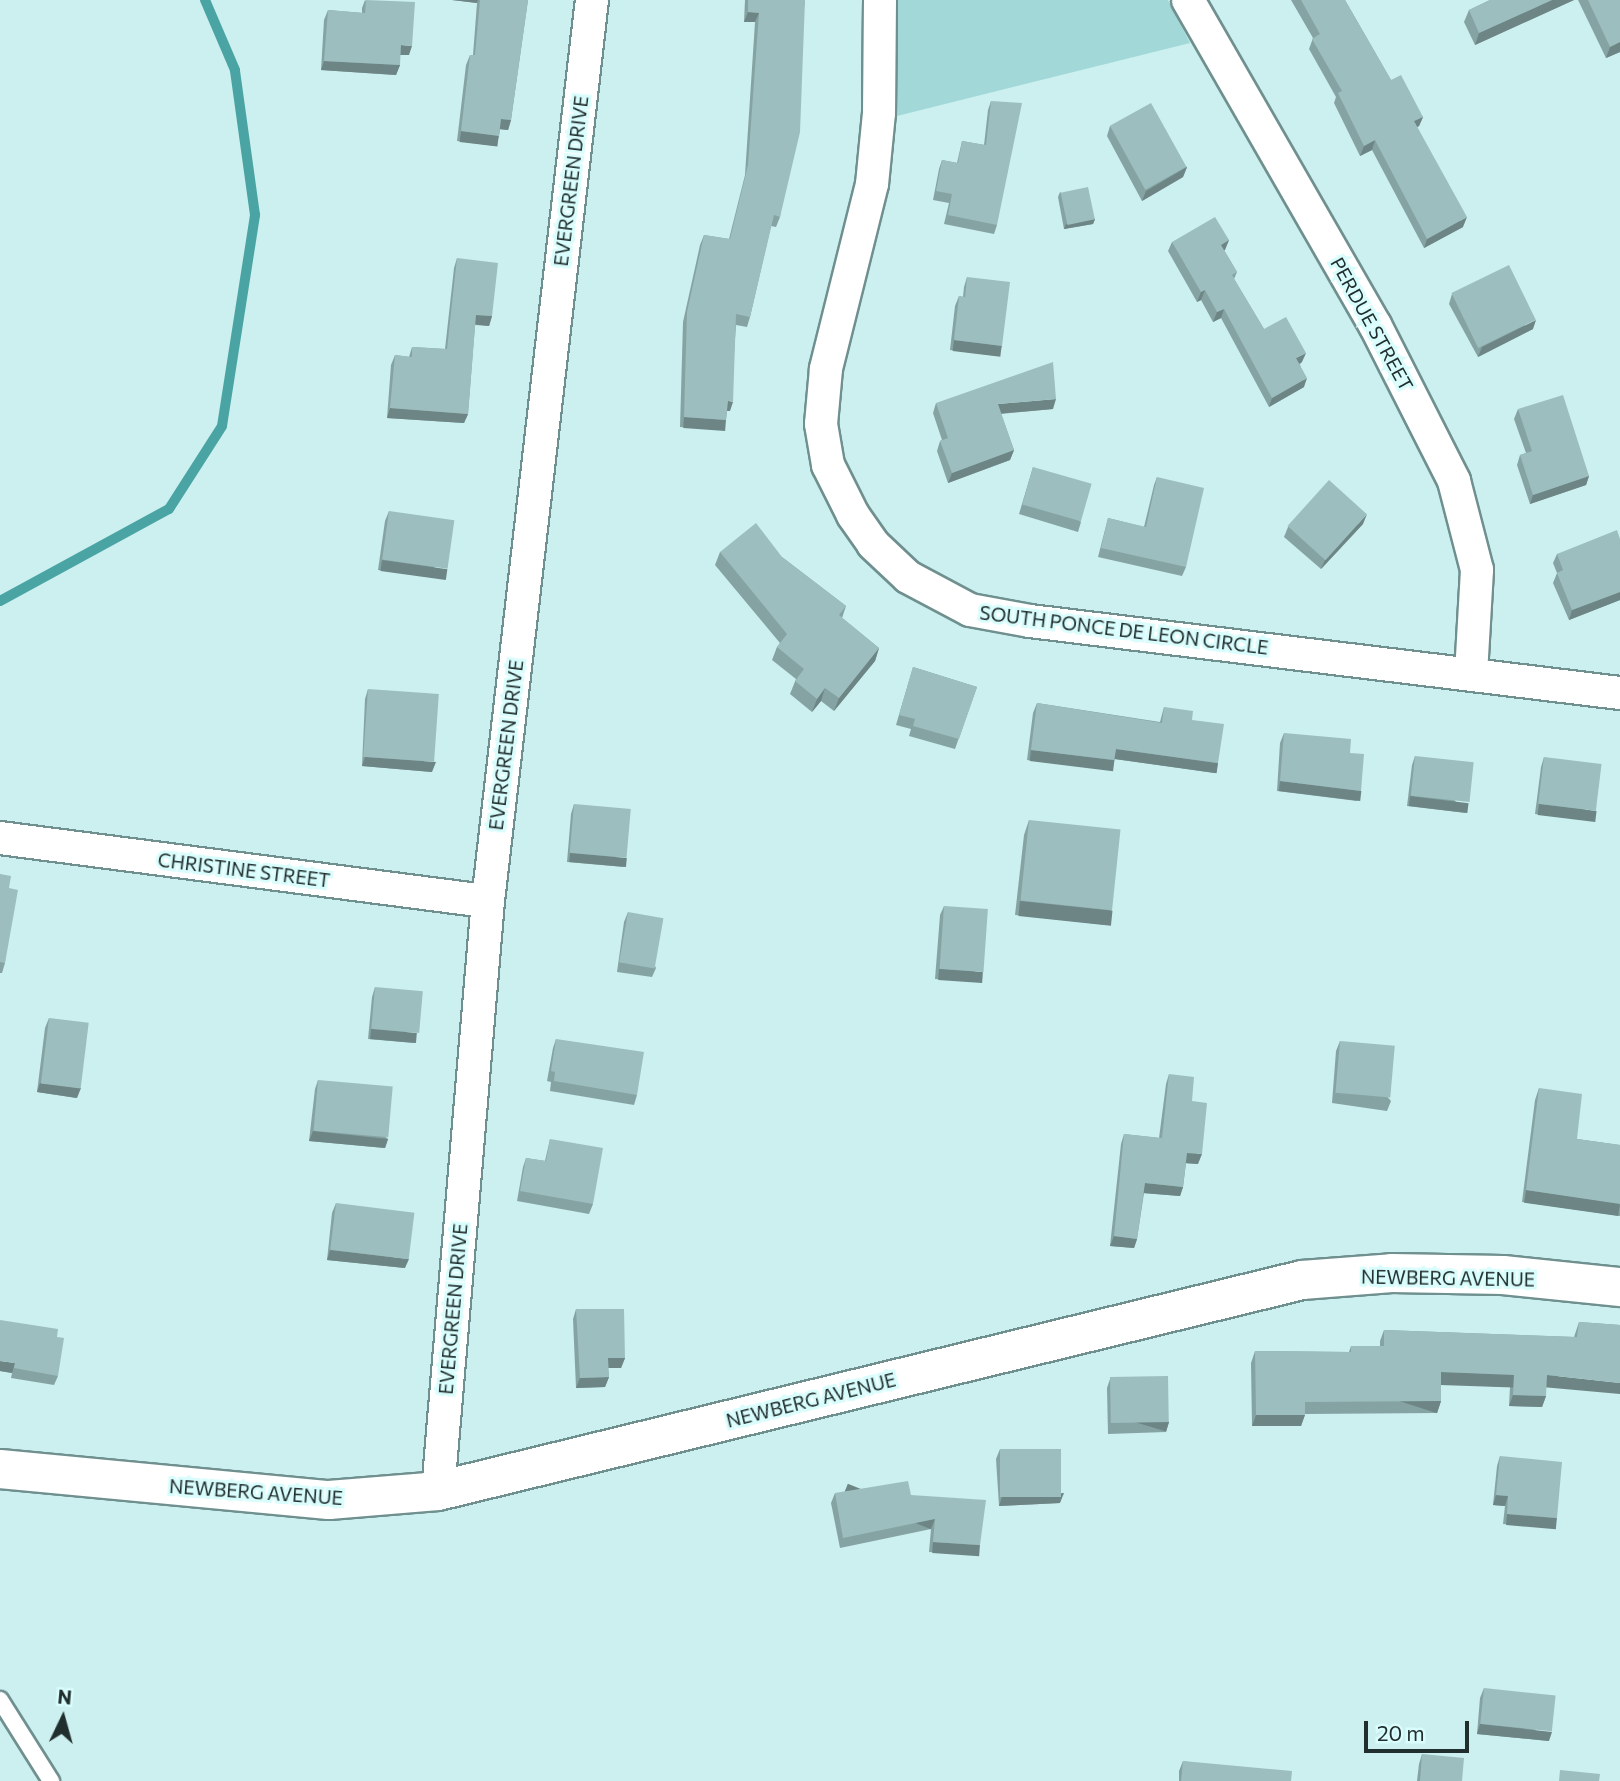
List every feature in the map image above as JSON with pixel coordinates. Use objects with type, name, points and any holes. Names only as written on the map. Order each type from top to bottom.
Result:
[{"type":"street","name":"EVERGREEN DRIVE","points":[[438,1491],[488,901],[592,0]]},
{"type":"street","name":"SOUTH PONCE DE LEON CIRCLE","points":[[880,0],[879,113],[872,184],[826,369],[821,424],[828,465],[873,544],[908,578],[970,610],[1030,621],[1620,693]]},
{"type":"street","name":"PERDUE STREET","points":[[1188,0],[1375,325],[1454,481],[1477,570],[1471,673]]},
{"type":"street","name":"CHRISTINE STREET","points":[[0,838],[488,901]]},
{"type":"street","name":"NEWBERG AVENUE","points":[[0,1469],[330,1500],[438,1491],[1301,1280],[1392,1273],[1489,1275],[1620,1287]]},
{"type":"lane","points":[[0,1700],[51,1781]]},
{"type":"shaded area","points":[[893,0],[1168,0],[1190,43],[897,116]]},
{"type":"building","points":[[366,0],[415,2],[412,46],[401,45],[400,65],[324,61],[328,10],[365,13]]},
{"type":"building","points":[[480,0],[528,0],[511,120],[501,119],[499,136],[461,131],[470,55],[475,55]]},
{"type":"building","points":[[748,0],[805,0],[800,132],[780,217],[774,215],[750,317],[736,314],[733,402],[728,401],[726,420],[684,417],[687,312],[704,235],[730,239],[748,165],[759,13],[748,12]]},
{"type":"building","points":[[1301,0],[1345,0],[1391,80],[1401,75],[1423,117],[1414,121],[1467,217],[1427,239],[1375,140],[1364,146],[1338,93],[1342,91],[1312,39],[1320,34]]},
{"type":"building","points":[[1490,0],[1552,0],[1479,33],[1469,10]]},
{"type":"building","points":[[1588,0],[1620,0],[1620,42],[1610,47]]},
{"type":"building","points":[[991,101],[1022,103],[997,225],[948,215],[952,194],[936,191],[942,160],[958,163],[962,141],[986,145]]},
{"type":"building","points":[[1151,103],[1186,167],[1145,190],[1110,126]]},
{"type":"building","points":[[1088,187],[1095,219],[1067,225],[1061,193]]},
{"type":"building","points":[[1215,217],[1229,240],[1221,245],[1237,272],[1232,275],[1264,329],[1286,317],[1306,353],[1296,358],[1307,378],[1272,398],[1224,309],[1217,312],[1205,290],[1201,292],[1172,242]]},
{"type":"building","points":[[457,258],[498,263],[492,316],[476,315],[468,414],[390,408],[395,355],[412,357],[412,347],[447,349]]},
{"type":"building","points":[[1509,265],[1536,320],[1478,348],[1451,293]]},
{"type":"building","points":[[967,277],[1010,282],[1002,346],[954,340],[959,296],[965,297]]},
{"type":"building","points":[[1053,362],[1056,399],[998,404],[1014,450],[952,473],[940,441],[948,438],[936,403]]},
{"type":"building","points":[[1563,395],[1589,476],[1533,495],[1520,455],[1532,451],[1518,409]]},
{"type":"building","points":[[1033,467],[1092,484],[1081,521],[1022,504]]},
{"type":"building","points":[[1157,477],[1204,488],[1186,567],[1101,548],[1108,518],[1146,527]]},
{"type":"building","points":[[1329,480],[1367,514],[1325,560],[1288,526]]},
{"type":"building","points":[[389,511],[454,520],[448,569],[382,560]]},
{"type":"building","points":[[756,523],[782,557],[846,606],[839,615],[879,648],[839,698],[825,688],[817,699],[795,681],[804,669],[777,647],[787,634],[720,552]]},
{"type":"building","points":[[1617,530],[1620,539],[1620,592],[1572,610],[1557,573],[1563,570],[1557,554]]},
{"type":"building","points":[[913,667],[977,687],[959,739],[913,726],[915,719],[899,715]]},
{"type":"building","points":[[368,689],[439,694],[434,762],[363,757]]},
{"type":"building","points":[[1037,703],[1162,723],[1164,707],[1193,711],[1192,720],[1224,724],[1218,763],[1116,749],[1114,760],[1031,750]]},
{"type":"building","points":[[1284,733],[1351,739],[1350,753],[1364,754],[1361,791],[1280,781]]},
{"type":"building","points":[[1415,756],[1474,762],[1469,802],[1411,796]]},
{"type":"building","points":[[1544,757],[1602,764],[1596,811],[1538,804]]},
{"type":"building","points":[[574,804],[631,809],[627,858],[570,853]]},
{"type":"building","points":[[1029,820],[1120,830],[1112,910],[1021,901]]},
{"type":"building","points":[[0,874],[11,876],[9,888],[18,890],[5,963],[0,962]]},
{"type":"building","points":[[944,906],[988,909],[983,972],[940,969]]},
{"type":"building","points":[[628,912],[663,918],[655,968],[619,962]]},
{"type":"building","points":[[375,987],[423,991],[419,1033],[371,1029]]},
{"type":"building","points":[[49,1018],[89,1023],[81,1088],[41,1084]]},
{"type":"building","points":[[556,1039],[644,1052],[637,1095],[554,1081],[555,1072],[551,1071]]},
{"type":"building","points":[[1340,1041],[1395,1046],[1390,1098],[1335,1093]]},
{"type":"building","points":[[1169,1074],[1194,1077],[1192,1101],[1207,1103],[1202,1154],[1187,1153],[1183,1187],[1145,1183],[1137,1239],[1114,1236],[1124,1134],[1162,1138]]},
{"type":"building","points":[[318,1080],[393,1087],[388,1137],[314,1131]]},
{"type":"building","points":[[1539,1088],[1582,1094],[1577,1139],[1620,1145],[1620,1204],[1526,1190]]},
{"type":"building","points":[[550,1139],[603,1148],[593,1204],[520,1191],[526,1158],[546,1161]]},
{"type":"building","points":[[336,1203],[414,1213],[409,1259],[330,1250]]},
{"type":"building","points":[[576,1309],[624,1309],[625,1358],[608,1358],[609,1377],[580,1378]]},
{"type":"building","points":[[0,1320],[58,1329],[57,1337],[64,1338],[58,1376],[14,1368],[15,1363],[0,1361]]},
{"type":"building","points":[[1579,1322],[1620,1325],[1620,1383],[1547,1375],[1546,1396],[1513,1395],[1514,1375],[1441,1372],[1441,1401],[1305,1402],[1305,1415],[1256,1415],[1255,1351],[1351,1352],[1351,1346],[1384,1346],[1384,1330],[1577,1337]]},
{"type":"building","points":[[1168,1376],[1169,1422],[1111,1423],[1110,1377]]},
{"type":"building","points":[[1000,1449],[1061,1449],[1061,1497],[1000,1497]]},
{"type":"building","points":[[1500,1456],[1562,1462],[1557,1518],[1507,1514],[1508,1496],[1496,1495]]},
{"type":"building","points":[[908,1481],[911,1495],[986,1500],[980,1545],[933,1542],[935,1519],[843,1538],[835,1493]]},
{"type":"building","points":[[1484,1688],[1556,1696],[1552,1731],[1480,1724]]},
{"type":"building","points":[[1422,1754],[1464,1758],[1462,1781],[1420,1781]]},
{"type":"building","points":[[1183,1761],[1292,1771],[1291,1781],[1181,1781]]},
{"type":"building","points":[[1560,1770],[1600,1774],[1599,1781],[1559,1781]]},
{"type":"waterway","points":[[0,601],[169,509],[222,426],[255,215],[235,70],[205,0]]}]
